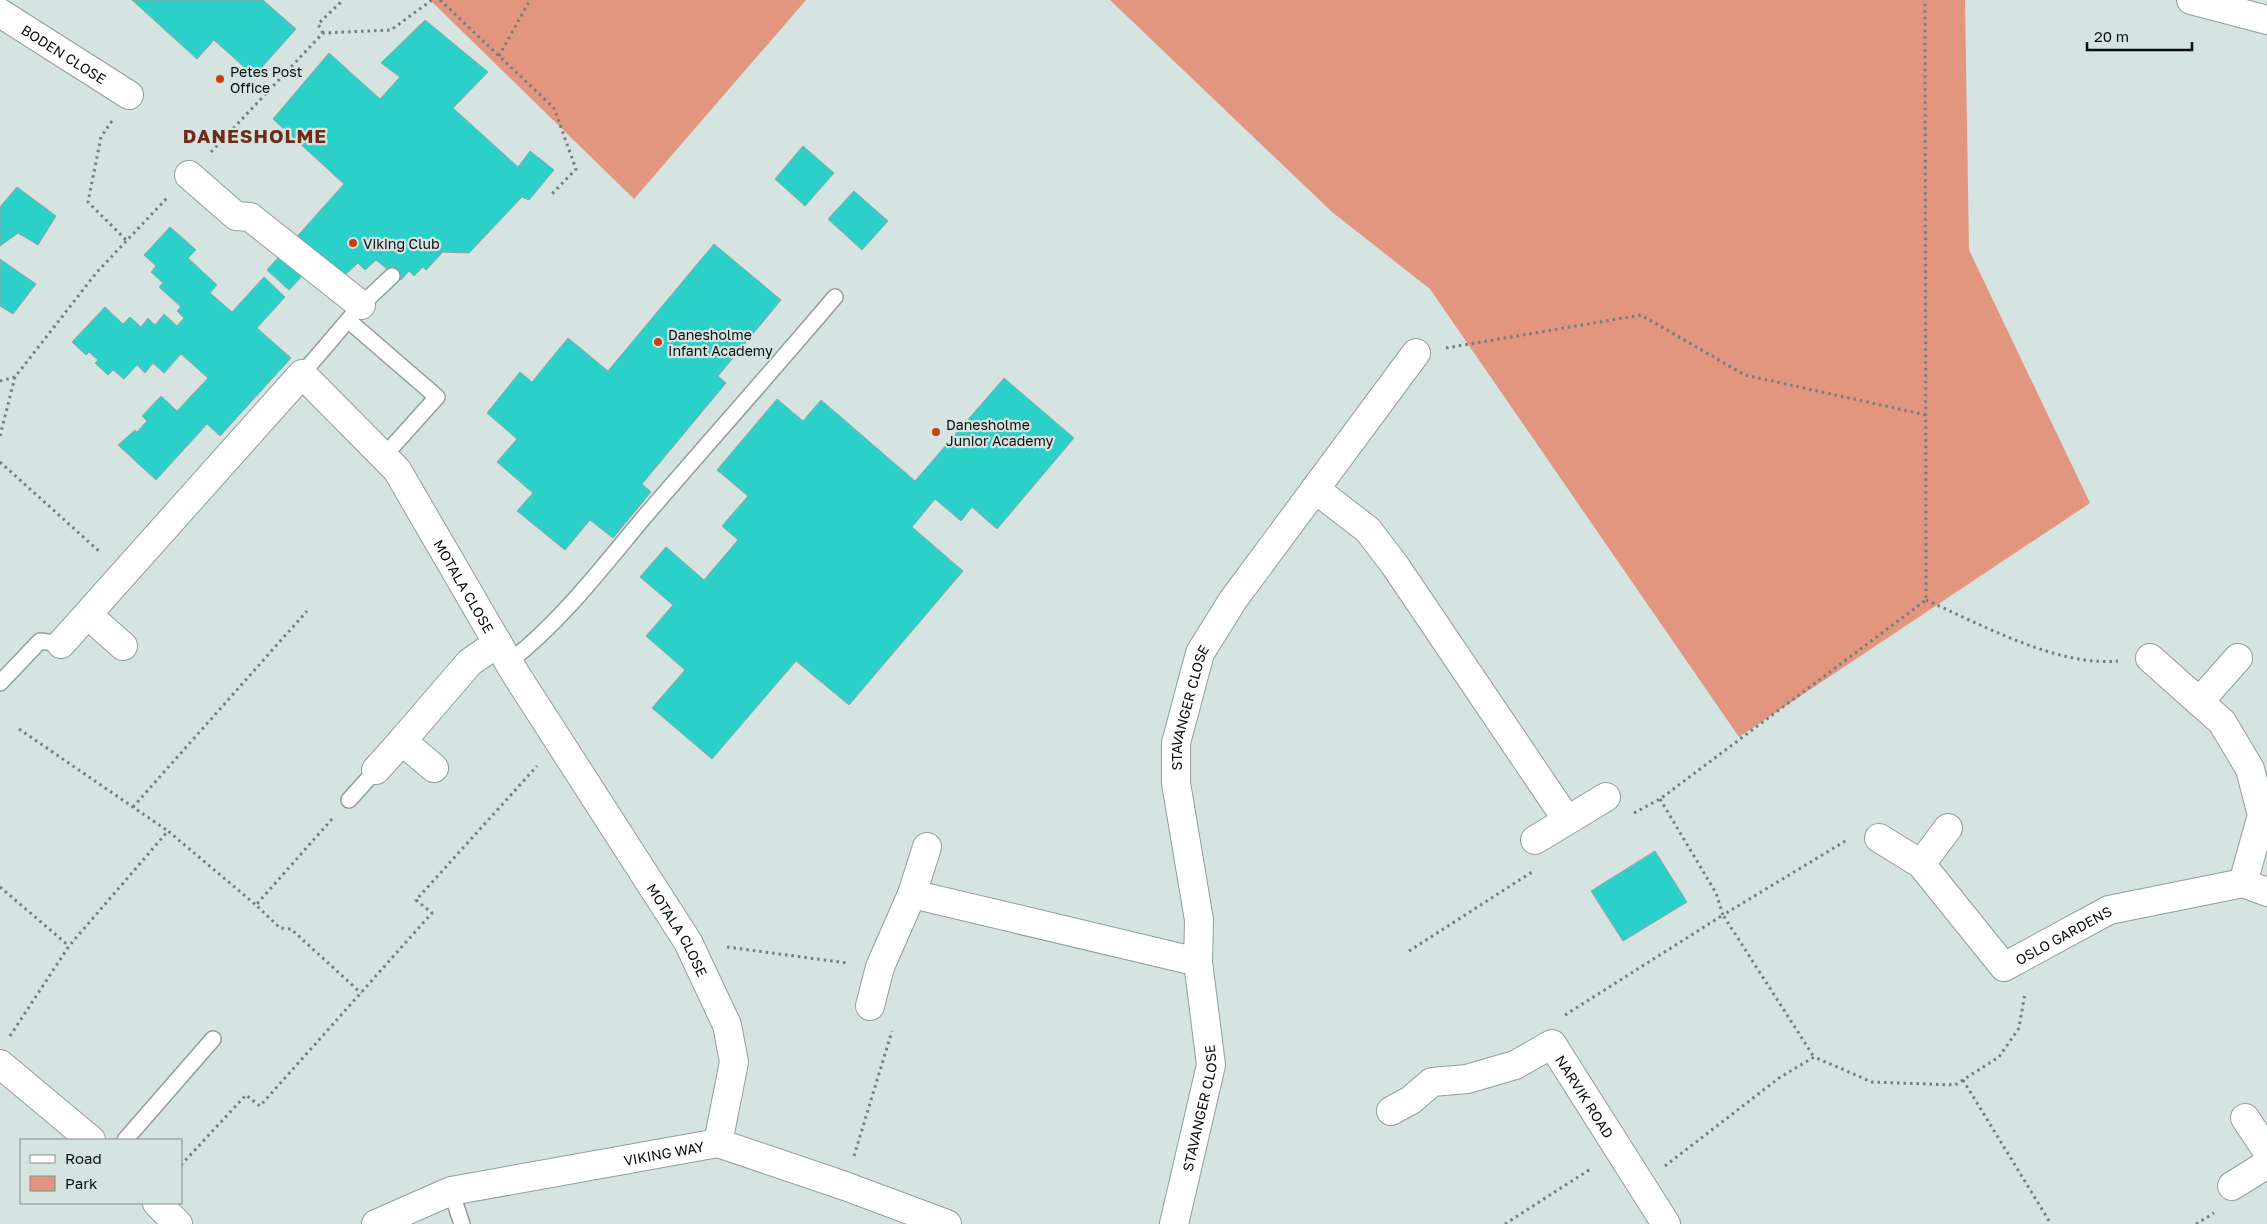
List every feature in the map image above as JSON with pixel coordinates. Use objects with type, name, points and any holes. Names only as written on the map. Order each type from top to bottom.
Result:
[{"type":"street","points":[[2191,0],[2267,20]]},
{"type":"street","name":"BODEN CLOSE","points":[[0,13],[129,95]]},
{"type":"street","points":[[190,175],[236,216],[250,217],[355,313]]},
{"type":"street","name":"STAVANGER CLOSE","points":[[1174,1224],[1211,1065],[1198,962],[1200,920],[1176,783],[1176,743],[1200,652],[1233,600],[1416,353]]},
{"type":"street","points":[[61,644],[302,374]]},
{"type":"street","name":"MOTALA CLOSE","points":[[302,374],[398,470],[503,653],[688,942],[727,1025],[734,1062],[718,1143]]},
{"type":"street","points":[[1315,489],[1368,530],[1394,564],[1567,820]]},
{"type":"street","points":[[88,615],[123,646]]},
{"type":"street","points":[[376,770],[470,662],[503,653]]},
{"type":"street","name":"OSLO GARDENS","points":[[1879,838],[1921,864],[2004,967],[2109,910],[2255,888],[2262,814],[2250,769],[2222,722],[2150,658]]},
{"type":"street","points":[[2200,702],[2238,658]]},
{"type":"street","points":[[402,741],[434,768]]},
{"type":"street","points":[[1535,840],[1606,798]]},
{"type":"street","points":[[1921,864],[1948,828]]},
{"type":"street","points":[[870,1006],[880,967],[912,894],[927,847]]},
{"type":"street","points":[[912,894],[1198,962]]},
{"type":"street","name":"NARVIK ROAD","points":[[1391,1111],[1411,1100],[1432,1082],[1467,1079],[1515,1065],[1552,1044],[1666,1224]]},
{"type":"street","points":[[3,1053],[90,1139]]},
{"type":"street","points":[[2245,1118],[2267,1151]]},
{"type":"street","name":"VIKING WAY","points":[[376,1224],[451,1191],[718,1143],[845,1186],[937,1223]]},
{"type":"street","points":[[2232,1186],[2267,1164]]},
{"type":"street","points":[[158,1204],[178,1224]]},
{"type":"lane","points":[[302,374],[355,313],[392,276]]},
{"type":"lane","points":[[503,653],[534,643],[613,557],[645,516],[835,297]]},
{"type":"lane","points":[[355,313],[437,397],[384,456]]},
{"type":"lane","points":[[0,683],[40,641],[61,644]]},
{"type":"lane","points":[[349,800],[376,770]]},
{"type":"lane","points":[[126,1139],[213,1038]]},
{"type":"lane","points":[[451,1191],[462,1224]]},
{"type":"path","points":[[323,33],[318,24],[343,0]]},
{"type":"path","points":[[440,0],[554,108],[576,169],[551,196]]},
{"type":"path","points":[[498,56],[530,0]]},
{"type":"path","points":[[1925,0],[1926,600]]},
{"type":"path","points":[[127,241],[88,202],[101,137],[129,95]]},
{"type":"path","points":[[1416,353],[1641,314],[1745,376],[1926,415]]},
{"type":"path","points":[[0,436],[15,377]]},
{"type":"path","points":[[0,462],[124,574]]},
{"type":"path","points":[[1926,600],[2036,648],[2099,663],[2150,658]]},
{"type":"path","points":[[1627,817],[1660,799],[1926,600]]},
{"type":"path","points":[[133,806],[307,611]]},
{"type":"path","points":[[20,728],[168,831],[256,905],[280,928],[291,929],[361,993]]},
{"type":"path","points":[[182,1164],[246,1095],[260,1106],[361,993],[432,913],[416,900],[559,742]]},
{"type":"path","points":[[1660,799],[1716,893],[1723,915],[1814,1057],[1872,1082],[1956,1085],[1999,1057],[2019,1028],[2031,952]]},
{"type":"path","points":[[256,905],[349,800]]},
{"type":"path","points":[[1552,1044],[1545,1027],[1723,915],[1878,821],[1879,838]]},
{"type":"path","points":[[3,1053],[69,946],[168,831]]},
{"type":"path","points":[[1409,951],[1535,871]]},
{"type":"path","points":[[0,887],[69,946]]},
{"type":"path","points":[[688,942],[880,967]]},
{"type":"path","points":[[845,1186],[894,1024],[870,1006]]},
{"type":"path","points":[[1641,1184],[1779,1078],[1814,1057]]},
{"type":"path","points":[[1963,1080],[2051,1224]]},
{"type":"path","points":[[1505,1224],[1620,1150]]},
{"type":"green space","points":[[430,0],[806,0],[634,199]]},
{"type":"green space","points":[[1110,0],[1965,0],[1969,250],[2090,503],[1739,737],[1430,289],[1332,212]]},
{"type":"building","points":[[132,0],[263,0],[296,29],[254,76],[214,40],[197,59]]},
{"type":"building","points":[[425,20],[488,72],[453,108],[518,167],[530,151],[554,170],[529,200],[522,197],[469,253],[443,252],[426,270],[423,267],[414,276],[409,271],[401,280],[376,260],[365,270],[358,263],[343,277],[321,256],[289,290],[267,270],[344,184],[273,119],[329,53],[380,99],[400,77],[381,63]]},
{"type":"building","points":[[803,146],[834,173],[805,206],[775,179]]},
{"type":"building","points":[[17,187],[56,216],[38,245],[18,233],[0,246],[0,207]]},
{"type":"building","points":[[854,191],[888,221],[862,250],[828,219]]},
{"type":"building","points":[[170,227],[196,250],[188,258],[217,285],[210,293],[232,312],[264,277],[285,297],[257,328],[291,358],[220,436],[207,424],[156,480],[118,445],[135,430],[137,432],[147,421],[142,416],[161,396],[177,411],[208,378],[181,354],[164,373],[153,363],[145,373],[137,365],[124,379],[113,370],[108,375],[95,363],[98,360],[89,352],[86,355],[72,342],[105,307],[123,324],[130,317],[141,327],[148,318],[155,325],[164,314],[177,326],[184,318],[177,311],[181,307],[159,287],[163,283],[151,272],[156,266],[144,255]]},
{"type":"building","points":[[714,244],[781,300],[718,376],[726,383],[642,484],[651,492],[613,538],[590,520],[565,550],[517,511],[533,493],[497,462],[517,439],[487,413],[520,372],[532,382],[568,338],[608,371]]},
{"type":"building","points":[[0,259],[36,284],[13,314],[0,306]]},
{"type":"building","points":[[1004,378],[1074,438],[997,529],[972,507],[961,521],[935,499],[912,527],[963,571],[849,705],[796,661],[712,759],[652,708],[685,670],[646,636],[673,605],[640,577],[666,547],[704,580],[738,540],[722,526],[748,496],[717,470],[777,399],[803,421],[821,400],[915,481]]},
{"type":"building","points":[[1655,851],[1687,902],[1623,941],[1591,891]]},
{"type":"place","name":"Petes Post Office","points":[[220,79]]},
{"type":"place","name":"Viking Club","points":[[353,243]]},
{"type":"place","name":"Danesholme Infant Academy","points":[[658,342]]},
{"type":"place","name":"Danesholme Junior Academy","points":[[936,432]]},
{"type":"district","name":"DANESHOLME","points":[[255,135]]}]
